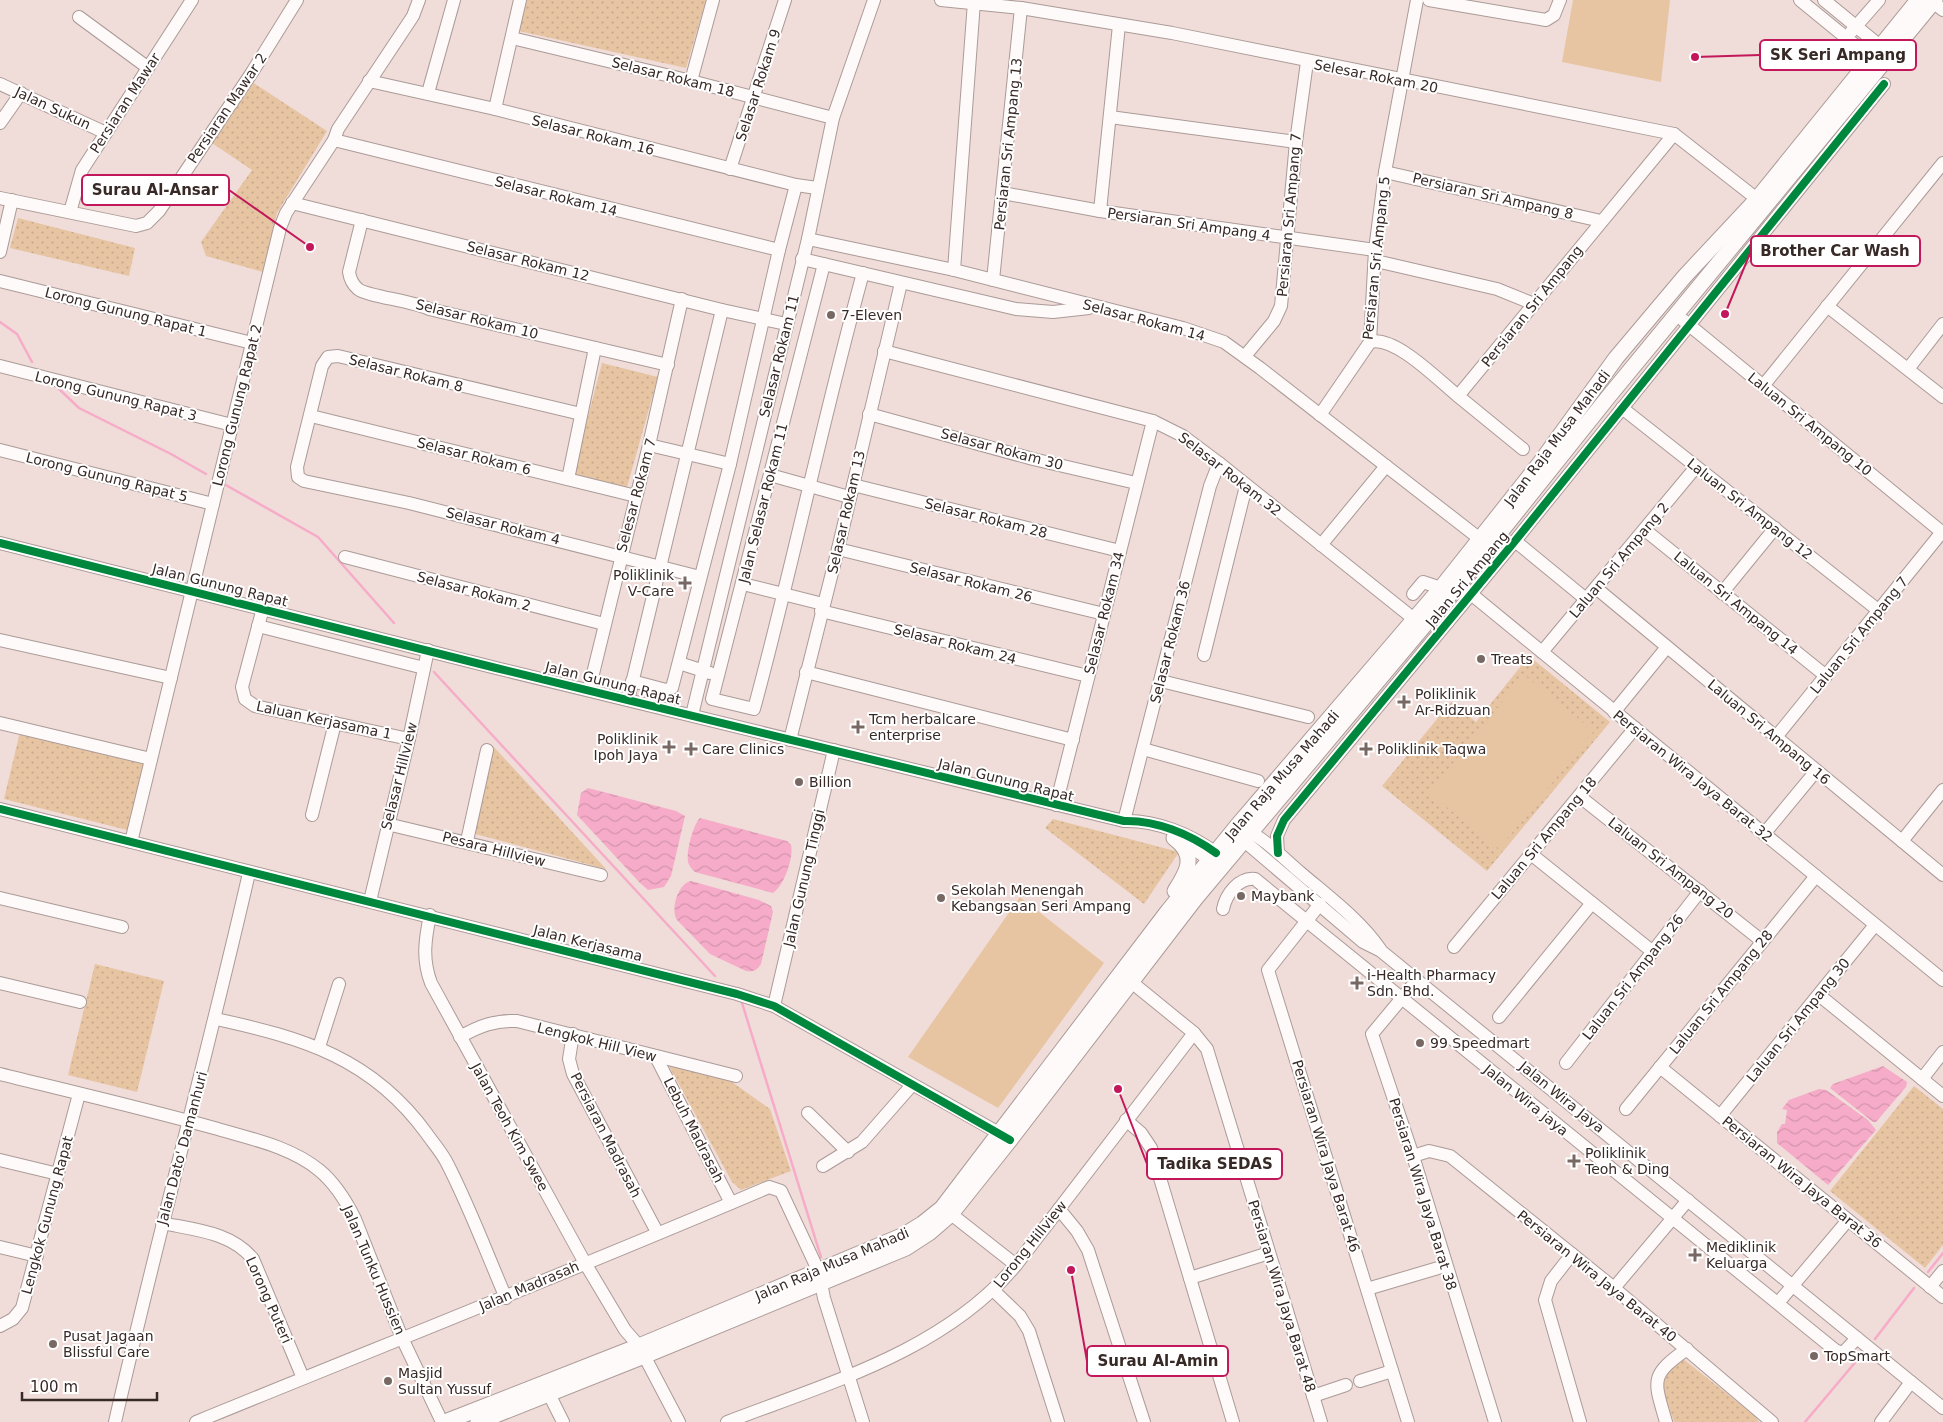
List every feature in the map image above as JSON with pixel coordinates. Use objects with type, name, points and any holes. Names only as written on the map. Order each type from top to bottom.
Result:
[{"type":"main road","name":"Jalan Raja Musa Mahadi","points":[[819,1276],[906,1248],[929,1233],[951,1214],[1005,1137],[1126,978],[1215,875],[1244,833],[1410,615],[1441,588],[1486,541],[1679,317],[1918,0]]},
{"type":"main road","name":"Jalan Raja Musa Mahadi","points":[[1126,978],[1168,911],[1214,858],[1244,833],[1459,584],[1486,541],[1616,358],[1662,303],[1756,199],[1879,54],[1937,4]]},
{"type":"main road","points":[[1596,388],[1665,312],[1679,317],[1684,289],[1756,199]]},
{"type":"main road","points":[[1168,911],[1168,903],[1188,867],[1186,850],[1174,838]]},
{"type":"main road","points":[[1214,858],[1215,875]]},
{"type":"main road","name":"Jalan Raja Musa Mahadi","points":[[478,1422],[549,1394],[637,1353],[819,1276],[904,1235],[942,1208],[1005,1137]]},
{"type":"main road","name":"Jalan Raja Musa Mahadi","points":[[443,1422],[637,1353]]},
{"type":"street","name":"Persiaran Mawar","points":[[70,212],[82,170],[192,0]]},
{"type":"street","name":"Persiaran Mawar 2","points":[[6,199],[136,226],[146,223],[159,211],[252,74],[297,0]]},
{"type":"street","name":"Lorong Gunung Rapat 2","points":[[131,842],[280,228],[292,203],[334,140],[338,129],[413,16],[419,0]]},
{"type":"street","points":[[428,93],[454,0]]},
{"type":"street","points":[[495,109],[520,0]]},
{"type":"street","points":[[691,81],[713,0]]},
{"type":"street","name":"Selasar Rokam 9","points":[[730,169],[785,0]]},
{"type":"street","name":"Selasar Rokam 11","points":[[692,715],[808,239],[817,188],[834,118],[874,0]]},
{"type":"street","name":"Selesar Rokam 20","points":[[941,0],[1021,8],[1172,33],[1306,62],[1674,134],[1756,199]]},
{"type":"street","name":"Persiaran Sri Ampang 5","points":[[1320,415],[1370,342],[1384,172],[1417,0]]},
{"type":"street","points":[[1429,0],[1546,20],[1554,15],[1559,7],[1560,0]]},
{"type":"street","points":[[1800,0],[1820,17],[1879,54]]},
{"type":"street","points":[[1824,0],[1857,27],[1879,54]]},
{"type":"street","points":[[1820,17],[1844,32],[1852,32],[1879,0]]},
{"type":"street","points":[[954,270],[974,2]]},
{"type":"street","name":"Persiaran Sri Ampang 13","points":[[993,280],[1021,8]]},
{"type":"street","points":[[79,17],[147,67]]},
{"type":"street","points":[[1100,210],[1119,25]]},
{"type":"street","name":"Selasar Rokam 18","points":[[512,38],[834,118]]},
{"type":"street","name":"Persiaran Sri Ampang 7","points":[[1245,356],[1274,321],[1281,306],[1296,142],[1306,62]]},
{"type":"street","name":"Selasar Rokam 16","points":[[369,81],[495,109],[730,169],[796,185],[817,188]]},
{"type":"street","name":"Jalan Sukun","points":[[0,84],[106,133]]},
{"type":"street","name":"Jalan Sri Ampang","points":[[1278,853],[1277,836],[1284,820],[1471,595],[1622,408],[1679,317],[1884,84]]},
{"type":"street","points":[[0,123],[21,93]]},
{"type":"street","points":[[1110,117],[1296,142]]},
{"type":"street","name":"Persiaran Sri Ampang","points":[[1458,396],[1674,134]]},
{"type":"street","name":"Selasar Rokam 14","points":[[334,140],[779,250]]},
{"type":"street","points":[[1763,386],[1943,163]]},
{"type":"street","name":"Persiaran Sri Ampang 8","points":[[1384,172],[1601,221]]},
{"type":"street","name":"Selasar Rokam 11","points":[[632,681],[666,690],[672,688],[730,464],[779,250],[796,185]]},
{"type":"street","name":"Persiaran Sri Ampang 4","points":[[1003,193],[1100,210],[1287,238],[1376,255],[1496,288],[1534,304]]},
{"type":"street","points":[[0,252],[6,199]]},
{"type":"street","name":"Selasar Rokam 12","points":[[292,203],[722,310],[786,324]]},
{"type":"street","name":"Selasar Rokam 10","points":[[362,220],[349,272],[350,280],[359,290],[668,365]]},
{"type":"street","name":"Selasar Rokam 14","points":[[808,239],[954,270],[1183,328],[1224,342],[1245,356],[1486,541]]},
{"type":"street","points":[[802,259],[1016,309],[1053,312],[1097,307]]},
{"type":"street","name":"Jalan Selasar Rokam 11","points":[[785,594],[754,709],[712,699],[824,264]]},
{"type":"street","points":[[785,594],[837,370],[863,273]]},
{"type":"street","name":"Lorong Gunung Rapat 1","points":[[0,281],[252,343]]},
{"type":"street","name":"Selasar Rokam 13","points":[[790,740],[838,549],[901,283]]},
{"type":"street","name":"Selesar Rokam 7","points":[[589,690],[620,556],[649,445],[682,299]]},
{"type":"street","points":[[1828,306],[1943,397]]},
{"type":"street","points":[[628,700],[660,565],[689,455],[722,310]]},
{"type":"street","name":"Laluan Sri Ampang 10","points":[[1679,317],[1942,533]]},
{"type":"street","points":[[1908,369],[1943,324]]},
{"type":"street","points":[[1370,342],[1378,340],[1396,347],[1523,448]]},
{"type":"street","points":[[568,479],[595,348]]},
{"type":"street","name":"Selasar Rokam 32","points":[[884,351],[1153,421],[1176,432],[1219,462],[1246,486],[1410,615]]},
{"type":"street","name":"Selasar Rokam 8","points":[[304,481],[298,477],[297,468],[322,366],[328,358],[338,356],[582,414]]},
{"type":"street","name":"Lorong Gunung Rapat 3","points":[[0,366],[232,425]]},
{"type":"street","points":[[768,403],[788,406]]},
{"type":"street","name":"Laluan Sri Ampang 12","points":[[1622,408],[1878,610]]},
{"type":"street","name":"Selasar Rokam 30","points":[[869,414],[1033,459],[1136,483]]},
{"type":"street","name":"Selasar Rokam 6","points":[[311,416],[636,496]]},
{"type":"street","name":"Selasar Rokam 34","points":[[1056,805],[1153,421]]},
{"type":"street","points":[[649,445],[730,464]]},
{"type":"street","name":"Lorong Gunung Rapat 5","points":[[0,450],[213,504]]},
{"type":"street","name":"Selasar Rokam 36","points":[[1124,822],[1210,486],[1219,462]]},
{"type":"street","points":[[1321,545],[1386,466]]},
{"type":"street","name":"Laluan Sri Ampang 2","points":[[1542,652],[1696,467]]},
{"type":"street","name":"Selasar Rokam 28","points":[[770,476],[810,485],[851,491],[1120,551]]},
{"type":"street","name":"Selasar Rokam 4","points":[[304,481],[409,503],[660,565],[700,577]]},
{"type":"street","points":[[1204,655],[1246,486]]},
{"type":"street","points":[[1722,593],[1775,528]]},
{"type":"street","name":"Laluan Sri Ampang 14","points":[[1645,530],[1826,676]]},
{"type":"street","name":"Laluan Sri Ampang 7","points":[[1776,737],[1942,533]]},
{"type":"street","points":[[1515,541],[1587,600]]},
{"type":"street","name":"Jalan Gunung Rapat","points":[[0,543],[1124,822],[1134,821],[1172,829],[1190,836],[1214,858]]},
{"type":"street","name":"Selasar Rokam 26","points":[[838,549],[1104,614]]},
{"type":"street","name":"Selasar Rokam 2","points":[[345,557],[604,624]]},
{"type":"street","points":[[1413,594],[1423,582],[1441,588],[1449,582],[1459,584]]},
{"type":"street","name":"Selasar Rokam 24","points":[[742,584],[785,594],[822,608],[1088,676]]},
{"type":"street","name":"Persiaran Wira Jaya Barat 32","points":[[1459,584],[1943,980]]},
{"type":"street","name":"Laluan Sri Ampang 16","points":[[1596,588],[1943,875]]},
{"type":"street","name":"Laluan Kerjasama 1","points":[[263,608],[242,688],[245,699],[255,706],[409,739]]},
{"type":"street","points":[[258,626],[424,668]]},
{"type":"street","points":[[0,640],[170,678]]},
{"type":"street","points":[[1614,712],[1667,648]]},
{"type":"street","name":"Selasar Hillview","points":[[370,901],[409,739],[428,650]]},
{"type":"street","points":[[679,663],[718,675]]},
{"type":"street","points":[[806,672],[1073,740]]},
{"type":"street","points":[[1161,681],[1308,717]]},
{"type":"street","points":[[0,723],[151,759]]},
{"type":"street","points":[[312,815],[335,723]]},
{"type":"street","name":"Laluan Sri Ampang 18","points":[[1454,947],[1635,728]]},
{"type":"street","points":[[1143,749],[1258,780]]},
{"type":"street","points":[[467,841],[487,750]]},
{"type":"street","name":"Jalan Gunung Tinggi","points":[[774,1006],[834,750]]},
{"type":"street","points":[[1764,834],[1816,770]]},
{"type":"street","points":[[1902,841],[1943,790]]},
{"type":"street","name":"Laluan Sri Ampang 20","points":[[1579,796],[1762,941]]},
{"type":"street","name":"Jalan Kerjasama","points":[[0,809],[249,873],[430,915],[737,994],[774,1006],[1005,1137]]},
{"type":"street","name":"Jalan Gunung Rapat","points":[[1124,822],[1132,828],[1186,842],[1214,858]]},
{"type":"street","name":"Pesara Hillview","points":[[388,824],[467,841],[600,875]]},
{"type":"street","name":"Jalan Wira Jaya","points":[[1244,833],[1278,853],[1370,935],[1381,951]]},
{"type":"street","name":"Jalan Wira Jaya","points":[[1244,833],[1364,942],[1381,951],[1943,1408]]},
{"type":"street","points":[[1531,854],[1653,952]]},
{"type":"street","name":"Jalan Dato' Damanhuri","points":[[117,1421],[162,1223],[216,1019],[249,873]]},
{"type":"street","name":"Laluan Sri Ampang 28","points":[[1626,1109],[1816,876]]},
{"type":"street","name":"Jalan Wira jaya","points":[[1223,909],[1225,901],[1241,880],[1247,878],[1255,880],[1835,1350],[1843,1353],[1847,1351],[1857,1338]]},
{"type":"street","name":"Laluan Sri Ampang 26","points":[[1566,1063],[1700,891]]},
{"type":"street","points":[[0,898],[122,927]]},
{"type":"street","points":[[1499,1016],[1592,903]]},
{"type":"street","name":"Persiaran Wira Jaya Barat 46","points":[[1320,904],[1268,970],[1408,1422]]},
{"type":"street","name":"Jalan Teoh Kim Swee","points":[[430,915],[424,952],[425,967],[431,983],[584,1263],[625,1330],[671,1422]]},
{"type":"street","name":"Laluan Sri Ampang 30","points":[[1720,1116],[1876,925]]},
{"type":"street","name":"Persiaran Wira Jaya Barat 48","points":[[1126,978],[1194,1033],[1207,1049],[1321,1422]]},
{"type":"street","name":"Persiaran Wira Jaya Barat 38","points":[[1417,980],[1372,1034],[1413,1156],[1495,1422]]},
{"type":"street","points":[[0,983],[80,1002]]},
{"type":"street","points":[[318,1047],[339,984]]},
{"type":"street","points":[[1819,995],[1943,1096]]},
{"type":"street","points":[[216,1019],[263,1029],[318,1047],[349,1061],[409,1109],[448,1164],[506,1298]]},
{"type":"street","name":"Lengkok Hill View","points":[[460,1037],[480,1026],[502,1021],[517,1022],[573,1034],[656,1057],[736,1076]]},
{"type":"street","name":"Lorong Hillview","points":[[727,1422],[848,1375],[916,1344],[950,1324],[993,1290],[1016,1265],[1194,1033]]},
{"type":"street","name":"Persiaran Madrasah","points":[[573,1034],[568,1059],[573,1074],[657,1232]]},
{"type":"street","points":[[1922,1079],[1943,1052]]},
{"type":"street","name":"Lebuh Madrasah","points":[[656,1057],[731,1203]]},
{"type":"street","name":"Persiaran Wira Jaya Barat 36","points":[[1660,1067],[1943,1298]]},
{"type":"street","name":"Jalan Tunku Hussien","points":[[0,1074],[189,1121],[270,1144],[320,1170],[346,1202],[402,1338],[443,1422]]},
{"type":"street","points":[[823,1166],[862,1142],[912,1084]]},
{"type":"street","name":"Lengkok Gunung Rapat","points":[[0,1326],[14,1319],[22,1308],[79,1094]]},
{"type":"street","points":[[808,1113],[848,1152]]},
{"type":"street","points":[[1126,1120],[1141,1133],[1151,1148],[1233,1422]]},
{"type":"street","name":"Persiaran Wira Jaya Barat 40","points":[[1413,1156],[1429,1151],[1450,1156],[1614,1288],[1772,1422]]},
{"type":"street","points":[[0,1160],[58,1174]]},
{"type":"street","name":"Jalan Madrasah","points":[[196,1422],[506,1298],[657,1232],[769,1187],[781,1191],[819,1276],[862,1422]]},
{"type":"street","points":[[1614,1288],[1688,1200]]},
{"type":"street","points":[[1059,1209],[1077,1231],[1088,1250],[1144,1422]]},
{"type":"street","points":[[951,1214],[1016,1265]]},
{"type":"street","points":[[1778,1303],[1848,1220]]},
{"type":"street","name":"Lorong Puteri","points":[[162,1223],[219,1235],[233,1240],[244,1248],[253,1259],[303,1378]]},
{"type":"street","points":[[0,1247],[37,1256]]},
{"type":"street","points":[[1190,1278],[1269,1253]]},
{"type":"street","points":[[1572,1254],[1551,1281],[1545,1300],[1580,1422]]},
{"type":"street","points":[[1367,1289],[1446,1266]]},
{"type":"street","points":[[1930,1287],[1943,1271]]},
{"type":"street","points":[[993,1290],[1020,1316],[1029,1331],[1058,1422]]},
{"type":"street","points":[[1666,1422],[1656,1388],[1657,1378],[1668,1363],[1687,1349]]},
{"type":"street","points":[[637,1353],[679,1422]]},
{"type":"street","points":[[1360,1381],[1392,1370]]},
{"type":"street","points":[[1881,1422],[1911,1382]]},
{"type":"street","points":[[1313,1396],[1346,1385]]},
{"type":"street","points":[[549,1394],[563,1422]]},
{"type":"shaded area","points":[[527,0],[706,0],[686,68],[519,31]]},
{"type":"shaded area","points":[[1573,0],[1670,0],[1661,82],[1562,62]]},
{"type":"shaded area","points":[[252,82],[327,131],[277,213],[263,272],[206,256],[201,242],[252,170],[212,143]]},
{"type":"shaded area","points":[[18,218],[135,248],[129,276],[10,248]]},
{"type":"shaded area","points":[[602,363],[658,377],[627,487],[573,474]]},
{"type":"shaded area","points":[[1529,656],[1610,722],[1487,871],[1382,786],[1451,702],[1476,722]]},
{"type":"shaded area","points":[[1524,675],[1594,731],[1499,849],[1429,793]]},
{"type":"shaded area","points":[[20,732],[144,763],[127,830],[4,799]]},
{"type":"shaded area","points":[[493,746],[606,869],[475,834]]},
{"type":"shaded area","points":[[1053,819],[1179,852],[1144,904],[1045,828]]},
{"type":"shaded area","points":[[1020,897],[1104,963],[998,1108],[908,1057]]},
{"type":"shaded area","points":[[95,964],[164,981],[137,1092],[68,1075]]},
{"type":"shaded area","points":[[668,1064],[729,1080],[770,1109],[791,1171],[741,1190],[732,1182]]},
{"type":"shaded area","points":[[1914,1086],[1943,1109],[1943,1245],[1925,1268],[1830,1191]]},
{"type":"shaded area","points":[[1682,1358],[1755,1416],[1759,1422],[1674,1422],[1660,1381]]},
{"type":"water","points":[[588,788],[676,811],[685,816],[671,876],[664,887],[648,890],[577,815],[581,793]]},
{"type":"water","points":[[700,818],[787,841],[791,845],[791,857],[784,878],[777,889],[773,893],[695,872],[688,863],[688,851],[697,821]]},
{"type":"water","points":[[691,881],[759,900],[771,906],[773,912],[761,964],[757,969],[746,971],[710,954],[677,920],[674,910],[676,898],[682,887]]},
{"type":"water","points":[[1883,1066],[1907,1082],[1906,1087],[1876,1122],[1873,1122],[1830,1088],[1833,1084]]},
{"type":"water","points":[[1819,1089],[1826,1090],[1868,1120],[1876,1130],[1828,1185],[1777,1143],[1777,1132],[1782,1124],[1785,1124],[1787,1110],[1782,1109],[1789,1100]]},
{"type":"waterway","points":[[0,322],[17,334],[32,362]]},
{"type":"waterway","points":[[58,388],[79,408],[171,454],[206,474]]},
{"type":"waterway","points":[[224,484],[318,537],[394,623]]},
{"type":"waterway","points":[[434,672],[715,976]]},
{"type":"waterway","points":[[742,1003],[821,1257]]},
{"type":"waterway","points":[[1928,1272],[1943,1253]]},
{"type":"waterway","points":[[1875,1339],[1914,1288]]},
{"type":"waterway","points":[[1805,1422],[1858,1359]]},
{"type":"cycle path","points":[[1278,853],[1277,836],[1284,820],[1515,541],[1884,84]]},
{"type":"cycle path","points":[[0,543],[496,668],[1124,821],[1136,821],[1160,826],[1184,834],[1216,853]]},
{"type":"cycle path","points":[[0,809],[737,994],[774,1006],[1010,1140]]},
{"type":"place","name":"SK Seri Ampang","points":[[1695,57]]},
{"type":"place","name":"Surau Al-Ansar","points":[[310,247]]},
{"type":"place","name":"Brother Car Wash","points":[[1725,314]]},
{"type":"place","name":"7-Eleven","points":[[831,315]]},
{"type":"place","name":"Poliklinik V-Care","points":[[685,583]]},
{"type":"place","name":"Treats","points":[[1481,659]]},
{"type":"place","name":"Poliklinik Ar-Ridzuan","points":[[1404,702]]},
{"type":"place","name":"Tcm herbalcare enterprise","points":[[858,727]]},
{"type":"place","name":"Poliklinik Ipoh Jaya","points":[[669,747]]},
{"type":"place","name":"Care Clinics","points":[[691,749]]},
{"type":"place","name":"Poliklinik Taqwa","points":[[1366,749]]},
{"type":"place","name":"Billion","points":[[799,782]]},
{"type":"place","name":"Maybank","points":[[1241,896]]},
{"type":"place","name":"Sekolah Menengah Kebangsaan Seri Ampang","points":[[941,898]]},
{"type":"place","name":"i-Health Pharmacy Sdn. Bhd.","points":[[1357,983]]},
{"type":"place","name":"99 Speedmart","points":[[1420,1043]]},
{"type":"place","name":"Tadika SEDAS","points":[[1118,1089]]},
{"type":"place","name":"Poliklinik Teoh & Ding","points":[[1574,1161]]},
{"type":"place","name":"Mediklinik Keluarga","points":[[1695,1255]]},
{"type":"place","name":"Surau Al-Amin","points":[[1071,1270]]},
{"type":"place","name":"Pusat Jagaan Blissful Care","points":[[53,1344]]},
{"type":"place","name":"TopSmart","points":[[1814,1356]]},
{"type":"place","name":"Masjid Sultan Yussuf","points":[[388,1381]]}]
